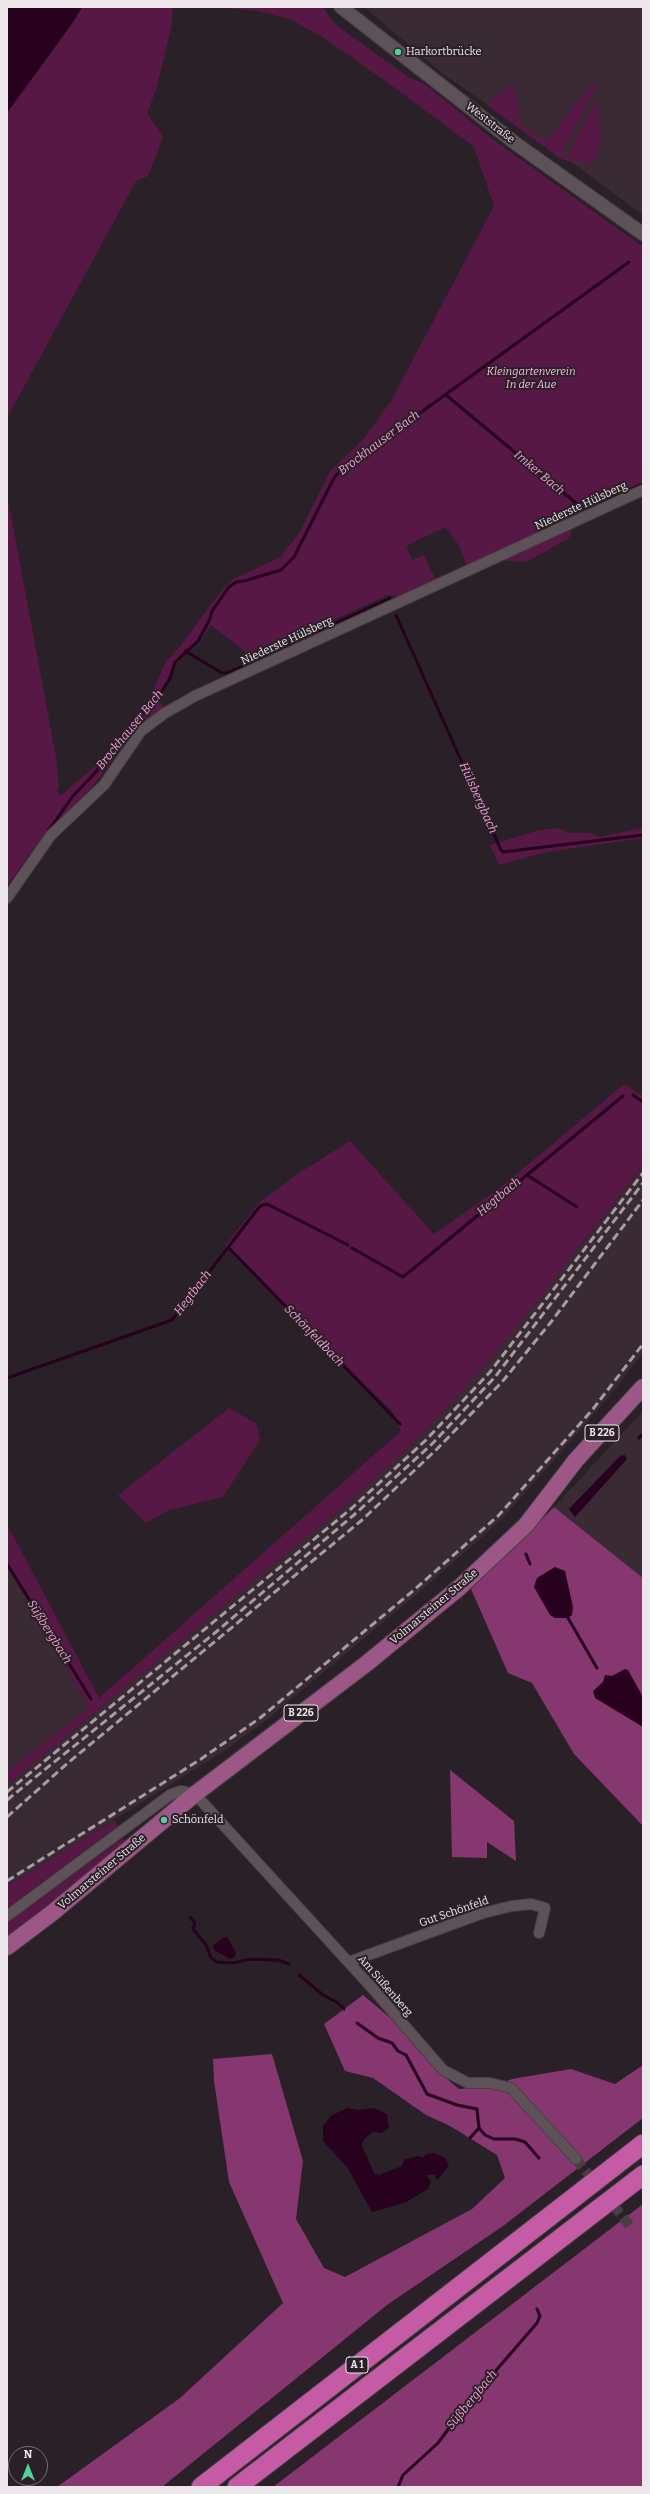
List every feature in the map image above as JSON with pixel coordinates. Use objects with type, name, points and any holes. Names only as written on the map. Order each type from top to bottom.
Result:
[{"type":"highway","name":"A 1","points":[[201,2487],[643,2144]]},
{"type":"highway","name":"A 1","points":[[237,2487],[643,2175]]},
{"type":"main road","name":"Volmarsteiner Straße","points":[[7,1947],[52,1913],[195,1794],[366,1664],[460,1587],[526,1525],[576,1460],[643,1387]]},
{"type":"street","name":"Weststraße","points":[[341,7],[515,143],[643,234]]},
{"type":"street","name":"Niederste Hülsberg","points":[[7,898],[51,835],[104,785],[141,731],[165,713],[202,693],[643,490]]},
{"type":"street","name":"Volmarsteiner Straße","points":[[7,1916],[170,1794],[181,1792],[195,1794]]},
{"type":"street","name":"Am Süßenberg","points":[[195,1794],[349,1962],[443,2070],[468,2083],[490,2083],[511,2088],[576,2158]]},
{"type":"street","name":"Gut Schönfeld","points":[[349,1962],[483,1913],[512,1906],[532,1904],[545,1908],[539,1933]]},
{"type":"shaded area","points":[[7,7],[82,7],[73,22],[7,113]]},
{"type":"shaded area","points":[[364,7],[643,7],[643,215],[578,167],[443,74]]},
{"type":"shaded area","points":[[643,1166],[643,1353],[597,1411],[502,1519],[417,1594],[264,1722],[224,1751],[7,1886],[7,1785],[347,1504],[422,1435],[583,1243]]},
{"type":"shaded area","points":[[643,1411],[643,1578],[554,1507]]},
{"type":"shaded area","points":[[625,1455],[627,1459],[575,1517],[569,1509],[620,1456]]},
{"type":"shaded area","points":[[554,1507],[643,1578],[643,1826],[574,1754],[532,1683],[508,1673],[471,1589]]},
{"type":"shaded area","points":[[10,1565],[89,1708],[7,1771],[7,1567]]},
{"type":"shaded area","points":[[555,1567],[565,1571],[573,1607],[572,1615],[568,1618],[555,1618],[550,1615],[534,1587],[537,1578]]},
{"type":"shaded area","points":[[625,1669],[628,1670],[643,1697],[643,1727],[595,1698],[593,1691],[603,1682],[605,1675],[612,1676]]},
{"type":"shaded area","points":[[450,1770],[514,1821],[516,1861],[487,1842],[487,1858],[452,1857]]},
{"type":"shaded area","points":[[224,1937],[228,1938],[236,1953],[235,1957],[230,1959],[214,1950],[213,1946]]},
{"type":"shaded area","points":[[363,1995],[394,2021],[440,2073],[459,2089],[493,2086],[512,2079],[571,2069],[615,2084],[643,2065],[643,2118],[503,2226],[387,2305],[162,2487],[57,2487],[180,2398],[283,2303],[229,2182],[214,2081],[213,2059],[272,2054],[303,2161],[296,2219],[324,2268],[345,2277],[472,2209],[505,2178],[497,2155],[450,2126],[426,2115],[373,2078],[345,2071],[324,2024]]},
{"type":"shaded area","points":[[348,2108],[358,2110],[374,2108],[387,2114],[389,2128],[381,2133],[373,2132],[364,2139],[362,2146],[374,2173],[379,2175],[402,2166],[404,2160],[418,2156],[423,2158],[426,2154],[433,2153],[445,2158],[449,2166],[437,2180],[434,2175],[426,2175],[431,2181],[428,2189],[406,2202],[372,2212],[347,2167],[323,2141],[323,2126],[332,2115]]},
{"type":"shaded area","points":[[643,2204],[643,2487],[273,2487]]},
{"type":"green space","points":[[82,7],[173,7],[172,24],[156,90],[147,113],[163,137],[148,176],[136,181],[7,418],[7,113],[73,22]]},
{"type":"green space","name":"Kleingartenverein In der Aue","points":[[212,7],[322,7],[336,25],[408,77],[426,85],[491,138],[643,247],[643,482],[537,530],[539,533],[467,566],[458,544],[445,527],[406,546],[412,560],[424,555],[436,580],[398,596],[388,595],[252,657],[211,625],[200,641],[177,661],[160,701],[164,708],[127,741],[93,786],[58,822],[55,821],[7,889],[7,494],[56,757],[59,788],[56,790],[61,795],[112,752],[125,736],[150,698],[165,663],[183,643],[214,600],[233,579],[279,558],[300,532],[331,470],[361,442],[391,401],[494,206],[474,147],[388,83],[324,38],[292,20],[258,11]]},
{"type":"green space","points":[[592,84],[597,86],[561,155],[566,158],[597,98],[601,137],[597,156],[591,165],[584,161],[573,162],[561,159],[488,106],[492,99],[510,86],[514,86],[521,125],[543,140],[547,140]]},
{"type":"green space","points":[[573,525],[569,538],[532,559],[524,562],[497,560]]},
{"type":"green space","points":[[558,828],[569,833],[592,833],[598,837],[643,828],[643,838],[547,852],[499,865],[490,845],[539,830]]},
{"type":"green space","points":[[624,1084],[643,1096],[643,1166],[507,1339],[422,1435],[347,1504],[7,1785],[7,1771],[89,1708],[10,1565],[7,1567],[7,1524],[99,1698],[401,1431],[392,1411],[225,1246],[258,1204],[296,1175],[350,1141],[434,1234],[501,1187]]},
{"type":"green space","points":[[229,1408],[256,1423],[260,1440],[223,1497],[169,1510],[146,1523],[118,1495]]},
{"type":"green space","points":[[114,1820],[118,1826],[7,1908],[7,1886]]},
{"type":"green space","points":[[123,1838],[126,1842],[7,1937],[7,1923]]},
{"type":"waterway","name":"Brockhauser Bach","points":[[7,889],[73,796],[94,774],[136,721],[159,696],[170,678],[175,662],[198,641],[210,619],[212,611],[229,587],[236,582],[281,570],[294,557],[334,478],[341,470],[629,262]]},
{"type":"waterway","name":"Imker Bach","points":[[446,395],[582,508],[593,507],[643,484]]},
{"type":"waterway","name":"Hülsbergbach","points":[[185,651],[222,673],[227,673],[390,598]]},
{"type":"waterway","name":"Hülsbergbach","points":[[396,615],[503,852],[643,835]]},
{"type":"waterway","name":"Hegtbach","points":[[633,1095],[643,1102]]},
{"type":"waterway","name":"Hegtbach","points":[[352,1248],[403,1277],[623,1096]]},
{"type":"waterway","points":[[527,1175],[577,1207]]},
{"type":"waterway","name":"Hegtbach","points":[[7,1378],[172,1320],[260,1206],[267,1204],[348,1245]]},
{"type":"waterway","name":"Schönfeldbach","points":[[229,1248],[400,1424]]},
{"type":"waterway","points":[[639,1438],[643,1434]]},
{"type":"waterway","name":"Schönfeldbach","points":[[526,1554],[530,1564]]},
{"type":"waterway","name":"Süßbergbach","points":[[7,1564],[91,1699]]},
{"type":"waterway","name":"Schönfeldbach","points":[[568,1618],[597,1668]]},
{"type":"waterway","name":"Süßbergbach","points":[[190,1917],[195,1923],[193,1929],[206,1945],[211,1958],[217,1962],[233,1963],[251,1959],[278,1960],[289,1964]]},
{"type":"waterway","points":[[299,1975],[323,1995],[338,2003],[344,2009]]},
{"type":"waterway","points":[[357,2023],[378,2038],[392,2043],[398,2051],[406,2055],[427,2094],[457,2105],[477,2109],[479,2128],[485,2135],[494,2139],[515,2139],[525,2142],[539,2158]]},
{"type":"waterway","points":[[470,2138],[479,2128]]},
{"type":"waterway","name":"Süßbergbach","points":[[398,2487],[403,2475],[438,2443],[467,2404],[537,2323],[540,2316],[537,2309]]},
{"type":"tunnel","points":[[576,2159],[630,2226]]},
{"type":"railway","points":[[7,1792],[352,1508],[426,1440],[490,1372],[643,1173]]},
{"type":"railway","points":[[7,1800],[216,1632],[355,1514],[432,1444],[495,1377],[643,1183]]},
{"type":"railway","points":[[7,1817],[69,1762],[362,1520],[436,1450],[502,1382],[551,1322],[643,1200]]},
{"type":"railway","points":[[7,1881],[201,1759],[260,1718],[414,1590],[498,1516],[593,1409],[643,1344]]},
{"type":"place","name":"Harkortbrücke","points":[[398,52]]},
{"type":"place","name":"Schönfeld","points":[[164,1820]]}]
